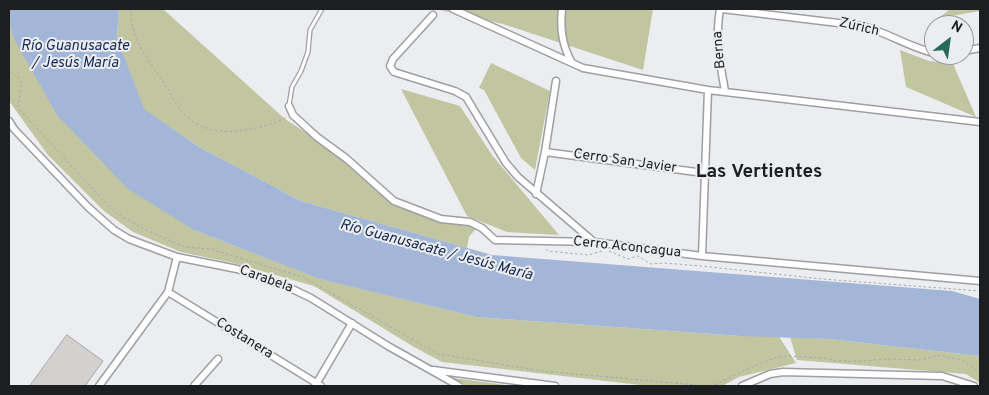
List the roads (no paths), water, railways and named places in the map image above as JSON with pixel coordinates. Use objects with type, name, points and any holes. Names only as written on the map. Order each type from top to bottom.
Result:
[{"type":"street","points":[[453,9],[583,68],[708,90],[980,122]]},
{"type":"street","points":[[562,9],[561,30],[565,50],[573,64]]},
{"type":"street","name":"Zúrich","points":[[721,9],[863,26],[924,50]]},
{"type":"street","name":"Berna","points":[[721,9],[717,29],[720,66],[725,91]]},
{"type":"street","points":[[433,15],[393,59],[390,66],[394,72],[454,91],[466,98],[506,163],[518,177],[594,242]]},
{"type":"street","points":[[536,194],[556,82]]},
{"type":"street","points":[[702,256],[708,90]]},
{"type":"street","name":"Cerro Aconcagua","points":[[289,106],[293,115],[317,137],[347,159],[394,200],[441,219],[470,222],[482,228],[495,240],[594,242],[702,256],[980,281]]},
{"type":"street","name":"Carabela","points":[[9,120],[14,129],[101,220],[129,239],[177,257],[236,269],[288,287],[311,298],[429,369],[554,386]]},
{"type":"street","name":"Cerro San Javier","points":[[545,152],[704,173]]},
{"type":"street","points":[[99,386],[168,292],[177,257]]},
{"type":"street","name":"Costanera","points":[[168,292],[317,385]]},
{"type":"street","points":[[317,385],[352,324]]},
{"type":"street","points":[[194,386],[218,359]]},
{"type":"street","points":[[429,369],[459,386]]},
{"type":"street","points":[[742,386],[770,374],[782,372],[942,376],[974,386]]},
{"type":"lane","points":[[289,106],[292,87],[301,71],[308,52],[310,30],[322,9]]},
{"type":"water","name":"Río Guanusacate / Jesús María","points":[[9,9],[119,9],[117,38],[144,109],[199,147],[301,201],[492,255],[952,291],[980,299],[980,356],[829,339],[740,336],[476,317],[320,279],[194,230],[128,189],[57,115],[14,39],[9,21]]},
{"type":"district","name":"Las Vertientes","points":[[759,173]]}]
